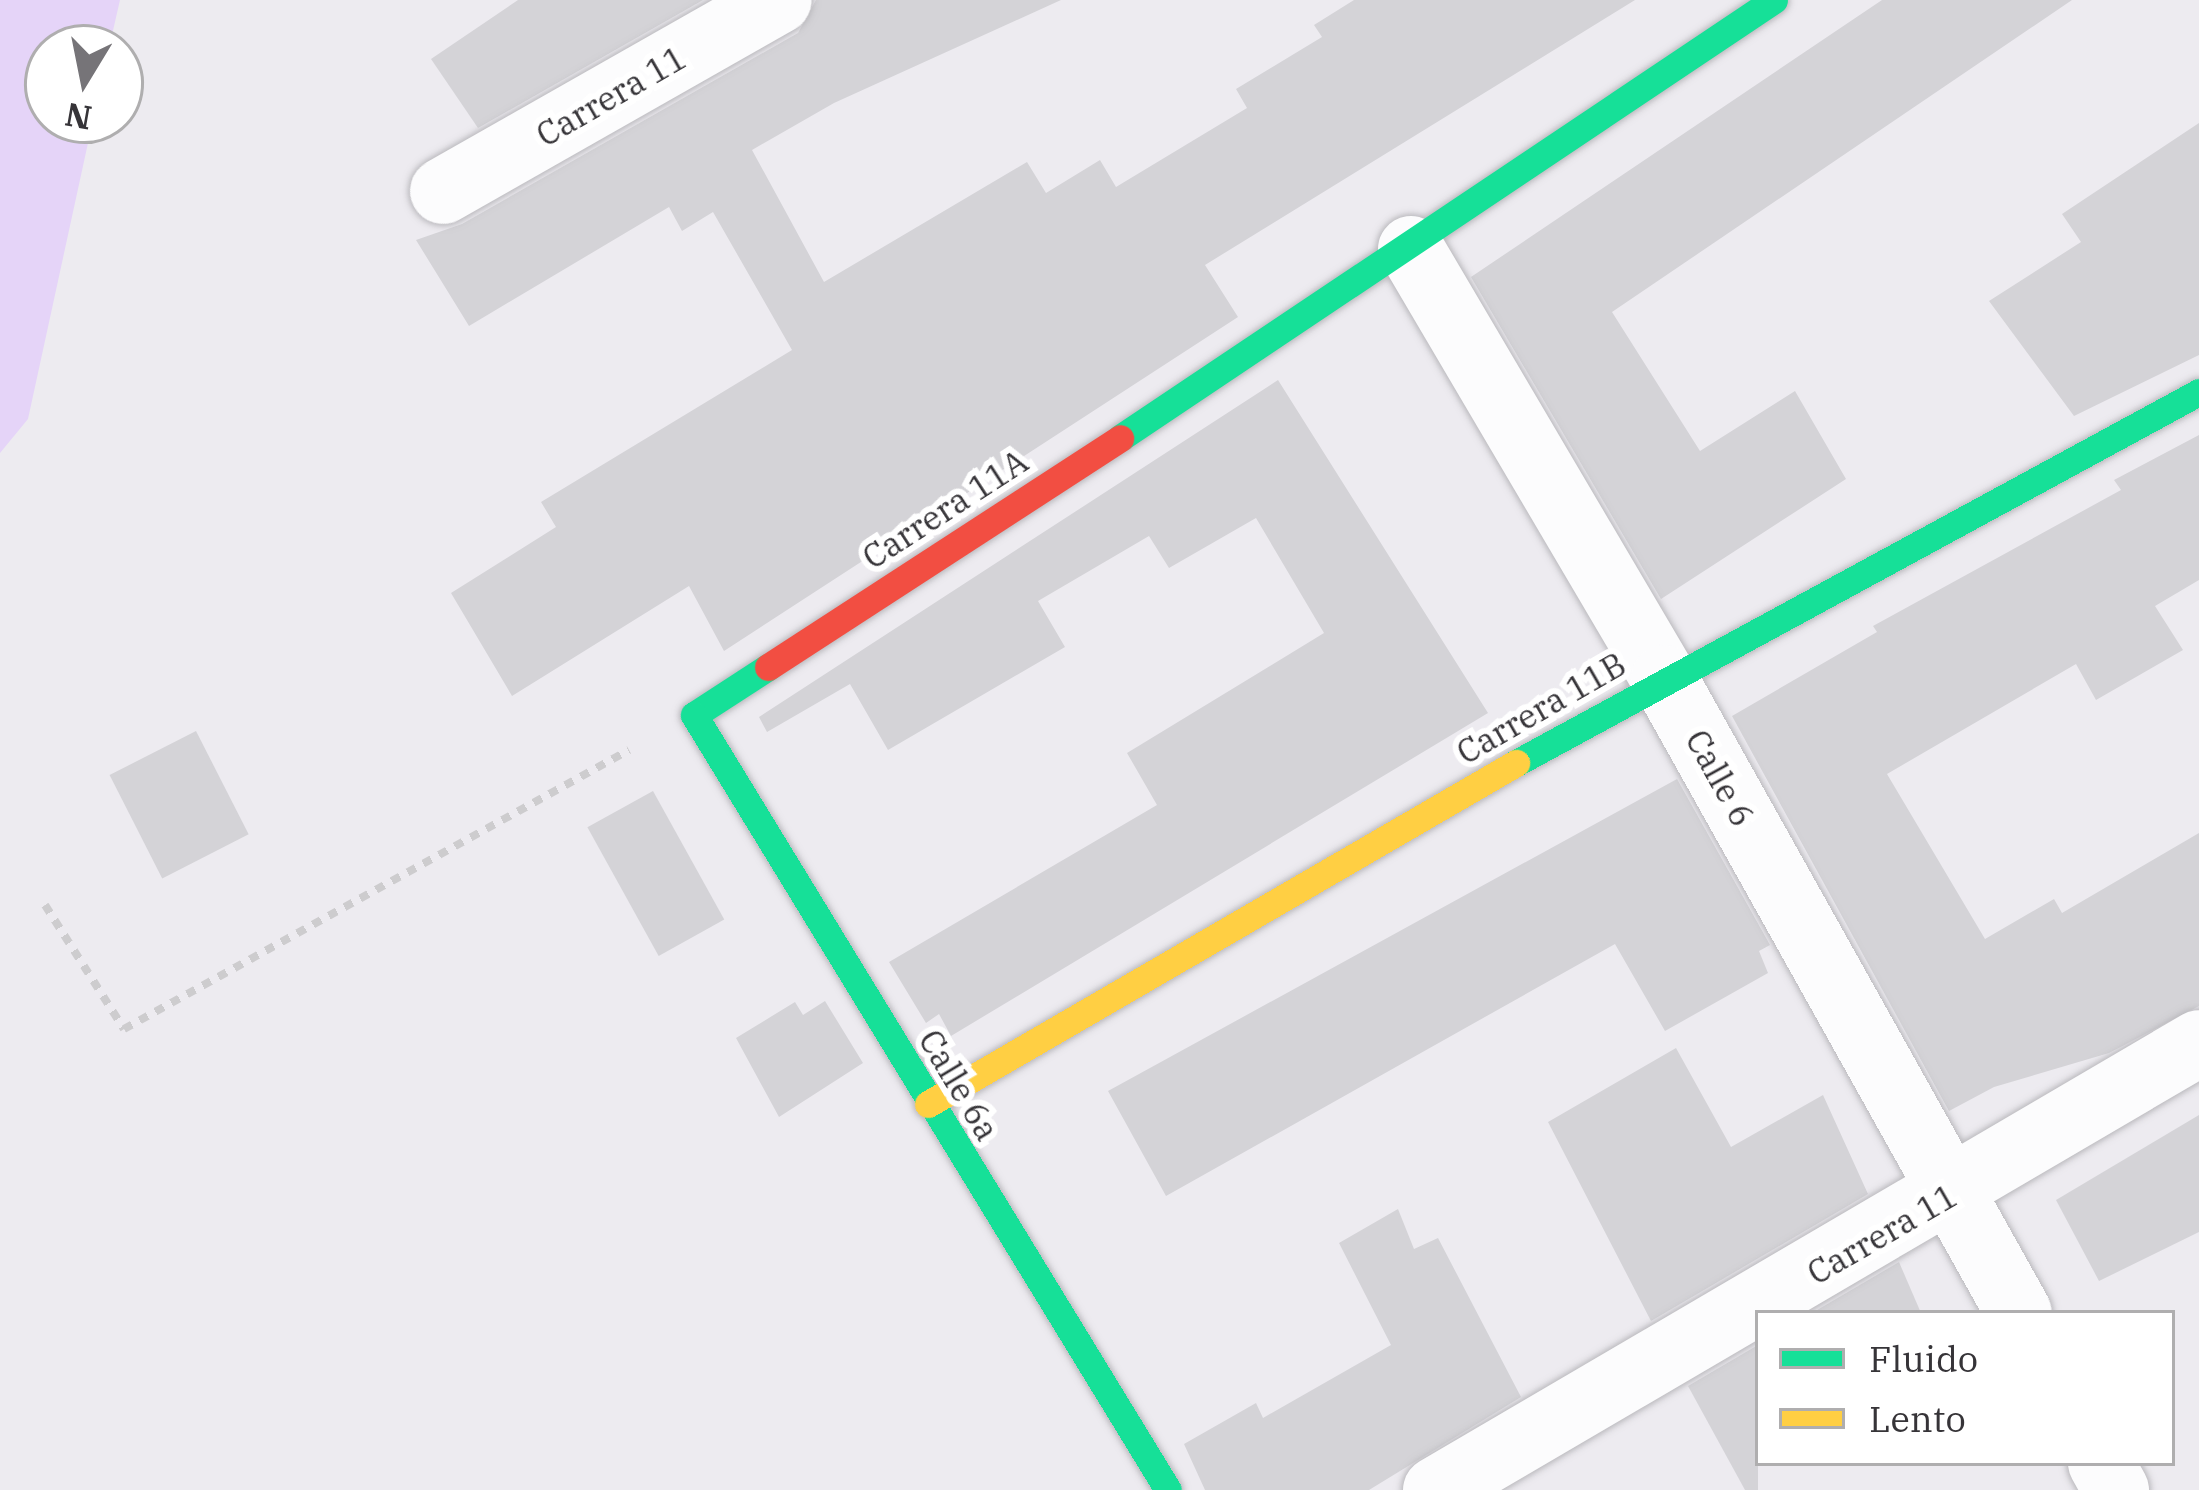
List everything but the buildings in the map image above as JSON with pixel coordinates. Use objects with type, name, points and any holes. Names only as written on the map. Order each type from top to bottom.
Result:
[{"type":"street","name":"Carrera 11","points":[[443,191],[779,0]]},
{"type":"street","name":"Carrera 11A","points":[[694,715],[1411,249],[1774,0]]},
{"type":"street","name":"Calle 6","points":[[1411,249],[1664,678],[2017,1310]]},
{"type":"street","name":"Carrera 11B","points":[[928,1104],[1664,678],[2199,392]]},
{"type":"street","name":"Calle 6a","points":[[694,715],[1168,1490]]},
{"type":"street","name":"Carrera 11","points":[[1436,1490],[1954,1193],[2199,1043]]},
{"type":"path","points":[[45,905],[124,1029],[694,715]]},
{"type":"shaded area","points":[[0,0],[120,0],[114,24],[24,24],[24,144],[88,144],[28,419],[0,453]]},
{"type":"traffic: fast","points":[[1120,438],[1774,0]]},
{"type":"traffic: fast","points":[[1516,763],[2199,392]]},
{"type":"traffic: fast","points":[[768,667],[694,715],[1168,1490]]},
{"type":"traffic: slow","points":[[928,1104],[1516,763]]},
{"type":"traffic: jam","points":[[768,667],[1120,438]]}]
